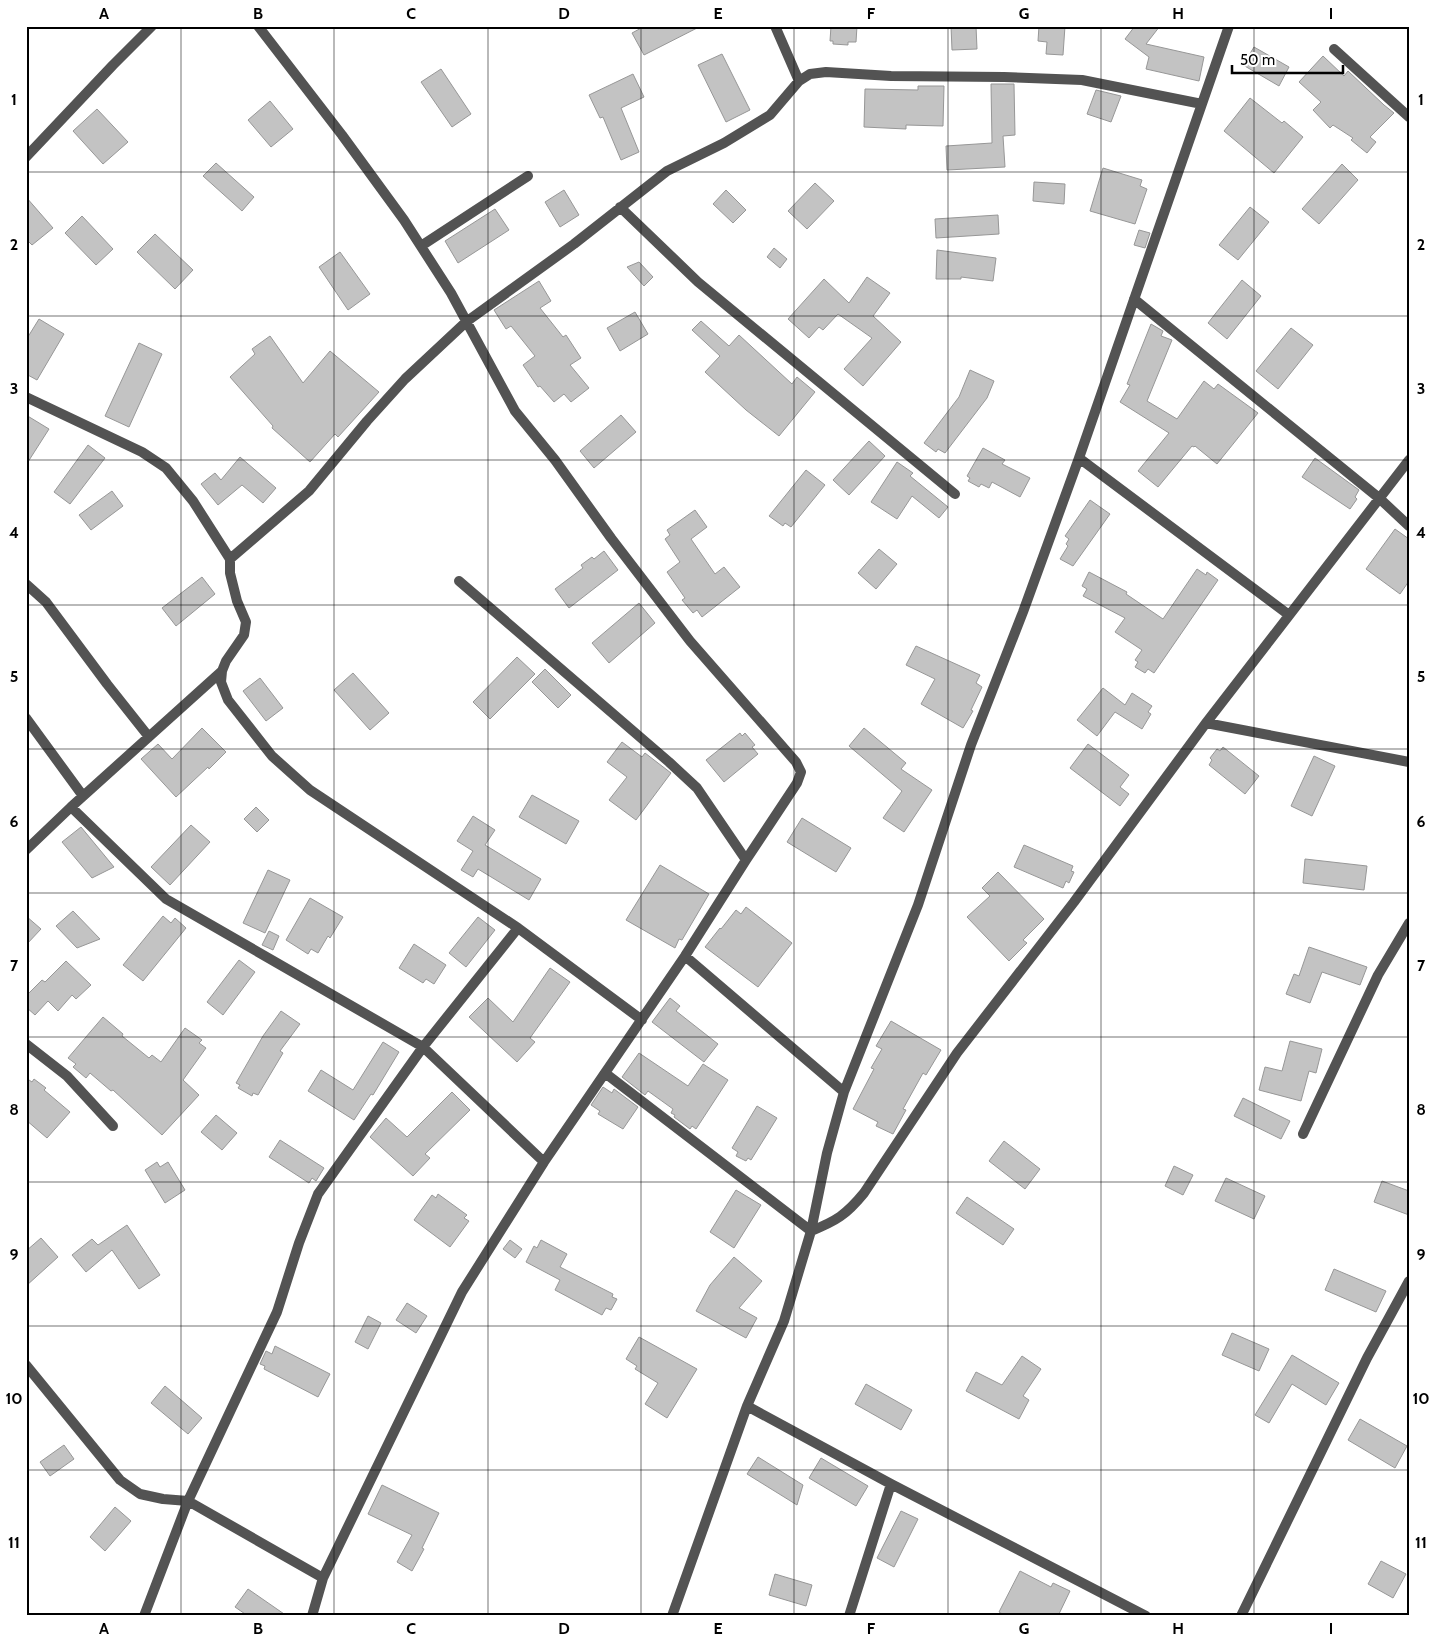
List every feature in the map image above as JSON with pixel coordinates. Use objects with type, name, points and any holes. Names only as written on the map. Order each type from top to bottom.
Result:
[{"type":"street","points":[[26,157],[112,65],[152,26]]},
{"type":"street","points":[[258,26],[342,135],[404,220],[451,293],[515,411],[555,460],[611,538],[690,641],[796,762],[801,772],[798,783],[685,956],[544,1162],[462,1292],[323,1578],[312,1616]]},
{"type":"street","points":[[775,26],[798,80]]},
{"type":"street","points":[[672,1616],[747,1406],[784,1321],[810,1230],[827,1153],[844,1092],[918,905],[971,745],[1023,612],[1079,458],[1228,26]]},
{"type":"street","points":[[1334,50],[1409,117]]},
{"type":"street","points":[[230,560],[309,491],[361,428],[405,379],[466,322],[574,244],[667,171],[724,143],[770,115],[798,80],[810,74],[826,72],[891,76],[1082,80],[1202,104]]},
{"type":"street","points":[[421,246],[528,176]]},
{"type":"street","points":[[620,206],[698,282],[955,494]]},
{"type":"street","points":[[1134,299],[1379,498],[1409,526]]},
{"type":"street","points":[[26,397],[142,452],[166,468],[193,501],[230,560],[230,573],[237,601],[246,622],[244,635],[226,661],[222,671],[221,682],[228,700],[272,756],[310,790],[518,928],[642,1020]]},
{"type":"street","points":[[1079,458],[1289,615]]},
{"type":"street","points":[[810,1230],[835,1221],[852,1208],[864,1194],[957,1053],[1074,902],[1206,723],[1409,460]]},
{"type":"street","points":[[459,582],[697,788],[746,860]]},
{"type":"street","points":[[26,584],[46,602],[106,684],[149,737]]},
{"type":"street","points":[[26,850],[222,671]]},
{"type":"street","points":[[26,718],[83,796]]},
{"type":"street","points":[[1206,723],[1409,762]]},
{"type":"street","points":[[71,807],[166,899],[422,1047],[544,1162]]},
{"type":"street","points":[[1303,1134],[1378,975],[1409,923]]},
{"type":"street","points":[[144,1616],[188,1502],[277,1312],[299,1243],[318,1194],[422,1047],[518,928]]},
{"type":"street","points":[[685,956],[844,1092]]},
{"type":"street","points":[[26,1044],[67,1076],[113,1126]]},
{"type":"street","points":[[605,1073],[810,1230]]},
{"type":"street","points":[[1241,1616],[1367,1358],[1409,1281]]},
{"type":"street","points":[[26,1365],[120,1480],[140,1494],[188,1502],[323,1578]]},
{"type":"street","points":[[747,1406],[891,1484],[1146,1616]]},
{"type":"street","points":[[849,1616],[891,1484]]},
{"type":"building","points":[[645,26],[701,26],[644,55],[632,33]]},
{"type":"building","points":[[831,26],[857,26],[856,42],[848,42],[848,45],[833,44],[833,41],[830,41]]},
{"type":"building","points":[[951,26],[976,26],[977,49],[952,50]]},
{"type":"building","points":[[1039,26],[1065,26],[1063,55],[1046,54],[1047,42],[1038,41]]},
{"type":"building","points":[[1135,26],[1160,26],[1146,44],[1204,57],[1199,81],[1146,69],[1149,57],[1125,39]]},
{"type":"building","points":[[1254,47],[1289,67],[1279,86],[1243,65]]},
{"type":"building","points":[[722,54],[750,110],[726,122],[698,65]]},
{"type":"building","points":[[1323,56],[1344,76],[1348,71],[1394,113],[1370,137],[1376,142],[1367,153],[1351,140],[1353,138],[1333,125],[1330,128],[1313,110],[1321,102],[1299,82]]},
{"type":"building","points":[[441,69],[471,114],[452,127],[421,82]]},
{"type":"building","points":[[633,74],[644,97],[621,108],[639,152],[621,160],[603,117],[600,118],[589,95]]},
{"type":"building","points":[[991,84],[1014,84],[1015,135],[1003,136],[1005,167],[947,170],[946,146],[992,143]]},
{"type":"building","points":[[918,86],[944,86],[943,126],[906,125],[906,129],[864,127],[865,89],[918,90]]},
{"type":"building","points":[[1096,90],[1121,96],[1111,122],[1087,114]]},
{"type":"building","points":[[1250,98],[1282,123],[1284,121],[1303,137],[1274,173],[1224,131]]},
{"type":"building","points":[[270,101],[293,129],[271,147],[248,120]]},
{"type":"building","points":[[97,109],[128,142],[103,164],[73,131]]},
{"type":"building","points":[[216,163],[254,197],[242,211],[203,176]]},
{"type":"building","points":[[1342,164],[1358,180],[1319,224],[1302,209]]},
{"type":"building","points":[[1103,168],[1142,180],[1140,186],[1147,189],[1135,224],[1090,211]]},
{"type":"building","points":[[1034,182],[1065,184],[1064,204],[1033,201]]},
{"type":"building","points":[[815,183],[834,201],[807,229],[788,211]]},
{"type":"building","points":[[564,190],[579,215],[560,227],[545,202]]},
{"type":"building","points":[[726,190],[746,210],[733,223],[713,204]]},
{"type":"building","points":[[26,197],[53,228],[32,245],[26,239]]},
{"type":"building","points":[[1250,207],[1269,222],[1238,260],[1219,245]]},
{"type":"building","points":[[495,209],[509,230],[458,263],[445,241]]},
{"type":"building","points":[[998,215],[999,234],[936,238],[935,219]]},
{"type":"building","points":[[82,216],[113,249],[96,265],[65,233]]},
{"type":"building","points":[[1139,230],[1150,233],[1145,248],[1134,245]]},
{"type":"building","points":[[155,234],[193,270],[175,289],[137,252]]},
{"type":"building","points":[[774,248],[787,259],[780,268],[767,257]]},
{"type":"building","points":[[937,250],[996,258],[993,281],[961,277],[961,279],[936,279]]},
{"type":"building","points":[[340,252],[370,294],[348,310],[319,267]]},
{"type":"building","points":[[639,262],[653,277],[644,286],[627,267]]},
{"type":"building","points":[[867,277],[890,293],[873,316],[901,342],[863,386],[844,369],[872,338],[838,314],[823,330],[819,327],[809,338],[788,319],[824,279],[849,303]]},
{"type":"building","points":[[1242,280],[1261,296],[1227,339],[1208,323]]},
{"type":"building","points":[[539,281],[551,301],[540,308],[563,337],[566,335],[581,358],[570,365],[589,388],[571,402],[564,394],[554,402],[540,386],[538,387],[523,365],[535,356],[511,326],[506,329],[494,310]]},
{"type":"building","points":[[635,312],[648,334],[620,351],[607,328]]},
{"type":"building","points":[[39,319],[64,334],[37,380],[26,374],[26,340]]},
{"type":"building","points":[[701,321],[729,346],[739,335],[792,384],[797,377],[815,392],[779,436],[746,410],[705,372],[720,356],[692,330]]},
{"type":"building","points":[[1151,324],[1163,331],[1161,336],[1172,340],[1147,401],[1177,419],[1204,381],[1214,389],[1218,384],[1258,413],[1217,464],[1195,446],[1192,446],[1158,487],[1138,471],[1169,433],[1120,402],[1130,385],[1127,384]]},
{"type":"building","points":[[1291,328],[1313,345],[1278,389],[1256,371]]},
{"type":"building","points":[[270,336],[303,383],[330,351],[379,392],[338,437],[335,434],[310,462],[272,428],[273,426],[230,377],[255,354],[252,349]]},
{"type":"building","points":[[139,343],[162,354],[129,427],[105,416]]},
{"type":"building","points":[[970,370],[994,381],[987,398],[945,453],[938,449],[936,452],[924,443],[959,397]]},
{"type":"building","points":[[26,415],[49,429],[26,465]]},
{"type":"building","points":[[621,415],[636,432],[594,468],[580,451]]},
{"type":"building","points":[[869,441],[885,456],[849,495],[833,480]]},
{"type":"building","points":[[88,445],[105,458],[70,504],[54,492]]},
{"type":"building","points":[[983,448],[1005,460],[1002,464],[1030,478],[1020,497],[992,482],[989,488],[981,484],[979,487],[968,481],[970,478],[967,476]]},
{"type":"building","points":[[240,457],[276,488],[263,503],[242,485],[218,505],[201,484],[215,473],[221,480]]},
{"type":"building","points":[[1315,458],[1359,490],[1355,497],[1357,499],[1350,509],[1302,477]]},
{"type":"building","points":[[897,462],[913,473],[910,476],[948,507],[939,518],[912,496],[897,519],[871,502]]},
{"type":"building","points":[[806,470],[825,485],[791,527],[785,523],[783,526],[769,516]]},
{"type":"building","points":[[112,491],[123,506],[91,530],[79,515]]},
{"type":"building","points":[[1090,500],[1110,514],[1073,566],[1060,559],[1068,546],[1066,544],[1069,539],[1065,536]]},
{"type":"building","points":[[695,510],[707,527],[691,539],[715,574],[724,567],[740,587],[702,617],[697,610],[693,613],[682,600],[685,598],[667,572],[680,562],[665,539],[670,535],[667,530]]},
{"type":"building","points":[[1395,529],[1409,539],[1409,581],[1400,594],[1366,569]]},
{"type":"building","points":[[879,549],[897,564],[876,589],[858,573]]},
{"type":"building","points":[[604,551],[618,570],[569,608],[555,589],[583,568],[581,565],[592,557],[594,559]]},
{"type":"building","points":[[1197,569],[1206,575],[1207,572],[1218,580],[1154,673],[1148,669],[1145,673],[1135,667],[1138,662],[1135,660],[1142,650],[1115,632],[1125,618],[1083,596],[1087,589],[1082,586],[1089,572],[1127,592],[1126,594],[1163,619]]},
{"type":"building","points":[[202,577],[215,594],[176,626],[162,608]]},
{"type":"building","points":[[639,603],[655,623],[609,663],[592,643]]},
{"type":"building","points":[[916,646],[980,675],[976,683],[982,687],[971,710],[973,711],[963,728],[921,704],[935,679],[906,665]]},
{"type":"building","points":[[517,657],[535,674],[490,719],[473,702]]},
{"type":"building","points":[[545,669],[571,695],[558,708],[532,682]]},
{"type":"building","points":[[353,673],[389,713],[370,730],[334,690]]},
{"type":"building","points":[[260,678],[283,708],[266,721],[243,691]]},
{"type":"building","points":[[1103,688],[1125,705],[1132,693],[1152,706],[1148,712],[1151,714],[1142,729],[1115,712],[1097,736],[1077,720]]},
{"type":"building","points":[[202,728],[226,752],[176,797],[141,759],[158,744],[172,759]]},
{"type":"building","points":[[864,728],[906,763],[901,769],[932,790],[904,832],[883,818],[902,791],[849,746]]},
{"type":"building","points":[[740,733],[742,736],[745,733],[755,745],[752,747],[758,754],[724,782],[706,760]]},
{"type":"building","points":[[622,742],[642,757],[645,753],[671,773],[636,820],[609,800],[627,777],[607,762]]},
{"type":"building","points":[[1088,744],[1129,775],[1120,787],[1129,794],[1120,806],[1070,768]]},
{"type":"building","points":[[1223,747],[1259,776],[1245,794],[1209,765],[1212,760],[1210,758],[1217,749],[1220,751]]},
{"type":"building","points":[[1314,756],[1335,766],[1312,816],[1291,806]]},
{"type":"building","points":[[532,795],[579,821],[566,844],[519,817]]},
{"type":"building","points":[[256,807],[269,820],[257,832],[244,819]]},
{"type":"building","points":[[473,816],[495,830],[485,845],[541,879],[529,900],[478,869],[473,877],[461,870],[473,851],[457,841]]},
{"type":"building","points":[[802,818],[851,848],[836,872],[787,842]]},
{"type":"building","points":[[191,825],[210,842],[170,885],[151,867]]},
{"type":"building","points":[[81,827],[114,867],[92,878],[62,842]]},
{"type":"building","points":[[1024,845],[1073,866],[1071,871],[1074,872],[1069,883],[1066,881],[1063,888],[1014,867]]},
{"type":"building","points":[[1305,859],[1367,866],[1364,890],[1303,883]]},
{"type":"building","points":[[660,865],[709,894],[682,940],[679,939],[675,948],[626,920]]},
{"type":"building","points":[[268,870],[290,880],[265,933],[243,923]]},
{"type":"building","points":[[998,872],[1044,919],[1023,940],[1027,943],[1009,961],[967,917],[990,896],[982,888]]},
{"type":"building","points":[[310,898],[343,917],[318,953],[311,949],[308,954],[286,940]]},
{"type":"building","points":[[746,907],[792,943],[758,987],[705,947],[736,910],[741,914]]},
{"type":"building","points":[[73,911],[100,939],[77,948],[56,926]]},
{"type":"building","points":[[26,916],[41,929],[26,945]]},
{"type":"building","points":[[163,916],[171,923],[175,918],[186,928],[143,981],[123,965]]},
{"type":"building","points":[[478,917],[495,930],[466,967],[449,953]]},
{"type":"building","points":[[269,931],[279,936],[273,950],[262,945]]},
{"type":"building","points":[[414,944],[446,965],[434,984],[426,979],[423,983],[399,968]]},
{"type":"building","points":[[1309,947],[1367,967],[1360,985],[1322,972],[1310,1003],[1286,994],[1294,974],[1299,976]]},
{"type":"building","points":[[239,960],[255,972],[223,1015],[207,1002]]},
{"type":"building","points":[[66,961],[91,985],[76,999],[72,995],[58,1011],[48,1001],[35,1015],[26,1007],[26,996],[42,980],[45,982]]},
{"type":"building","points":[[550,968],[570,982],[530,1038],[535,1042],[517,1062],[469,1017],[488,998],[513,1022]]},
{"type":"building","points":[[670,998],[680,1006],[676,1011],[718,1044],[704,1062],[652,1022]]},
{"type":"building","points":[[281,1011],[300,1024],[280,1051],[283,1053],[258,1095],[253,1093],[252,1096],[238,1088],[240,1085],[236,1083],[263,1036]]},
{"type":"building","points":[[103,1017],[123,1034],[122,1036],[149,1058],[152,1055],[161,1062],[185,1028],[202,1040],[199,1043],[206,1048],[183,1080],[199,1095],[162,1135],[113,1090],[111,1091],[90,1073],[86,1078],[73,1067],[76,1064],[68,1058]]},
{"type":"building","points":[[891,1021],[941,1050],[926,1075],[923,1073],[903,1109],[906,1110],[893,1134],[876,1126],[878,1122],[853,1109],[874,1069],[871,1068],[882,1049],[876,1046]]},
{"type":"building","points":[[1290,1041],[1322,1049],[1316,1073],[1309,1071],[1301,1101],[1259,1090],[1265,1067],[1282,1071]]},
{"type":"building","points":[[383,1042],[399,1052],[373,1095],[371,1094],[354,1120],[308,1091],[321,1070],[353,1090]]},
{"type":"building","points":[[639,1053],[688,1086],[703,1064],[728,1080],[696,1129],[692,1126],[690,1129],[674,1117],[675,1115],[671,1113],[673,1109],[648,1091],[645,1095],[622,1077]]},
{"type":"building","points":[[26,1078],[32,1082],[34,1079],[46,1088],[44,1090],[70,1112],[47,1138],[26,1120]]},
{"type":"building","points":[[603,1087],[612,1093],[614,1089],[638,1107],[623,1129],[598,1114],[600,1111],[591,1105]]},
{"type":"building","points":[[452,1092],[470,1110],[425,1154],[430,1158],[413,1176],[370,1137],[386,1118],[407,1137]]},
{"type":"building","points":[[1243,1098],[1290,1121],[1281,1139],[1234,1116]]},
{"type":"building","points":[[757,1106],[777,1118],[751,1160],[748,1158],[746,1161],[736,1156],[738,1152],[732,1148]]},
{"type":"building","points":[[216,1115],[237,1133],[222,1150],[201,1132]]},
{"type":"building","points":[[280,1140],[324,1168],[316,1181],[312,1178],[309,1183],[269,1157]]},
{"type":"building","points":[[1004,1141],[1040,1169],[1025,1189],[989,1161]]},
{"type":"building","points":[[157,1162],[160,1167],[168,1162],[185,1190],[165,1203],[145,1170]]},
{"type":"building","points":[[1174,1166],[1193,1175],[1183,1195],[1165,1186]]},
{"type":"building","points":[[1226,1178],[1265,1196],[1254,1219],[1215,1201]]},
{"type":"building","points":[[1382,1181],[1409,1191],[1409,1215],[1374,1202]]},
{"type":"building","points":[[736,1190],[761,1205],[734,1248],[710,1232]]},
{"type":"building","points":[[438,1194],[467,1215],[464,1218],[469,1221],[450,1247],[414,1220],[432,1195],[436,1198]]},
{"type":"building","points":[[967,1197],[1014,1229],[1003,1245],[956,1213]]},
{"type":"building","points":[[127,1225],[160,1275],[139,1289],[112,1250],[86,1272],[72,1255],[92,1239],[98,1245]]},
{"type":"building","points":[[41,1238],[58,1257],[26,1286],[26,1251]]},
{"type":"building","points":[[510,1240],[522,1249],[515,1258],[503,1249]]},
{"type":"building","points":[[541,1240],[567,1254],[560,1267],[613,1294],[612,1297],[617,1299],[611,1310],[606,1308],[602,1315],[555,1290],[560,1280],[526,1262],[534,1246],[537,1248]]},
{"type":"building","points":[[734,1257],[762,1281],[739,1308],[757,1318],[746,1338],[696,1311],[710,1285]]},
{"type":"building","points":[[1334,1269],[1386,1291],[1376,1312],[1325,1290]]},
{"type":"building","points":[[407,1303],[427,1316],[416,1333],[396,1320]]},
{"type":"building","points":[[368,1316],[381,1323],[368,1349],[355,1342]]},
{"type":"building","points":[[1232,1333],[1269,1349],[1259,1371],[1222,1355]]},
{"type":"building","points":[[639,1337],[697,1369],[667,1418],[645,1404],[658,1383],[635,1369],[637,1366],[626,1359]]},
{"type":"building","points":[[275,1346],[330,1374],[318,1397],[264,1369],[265,1366],[260,1364],[266,1351],[272,1354]]},
{"type":"building","points":[[1292,1355],[1339,1383],[1326,1405],[1292,1384],[1269,1423],[1255,1415]]},
{"type":"building","points":[[1022,1356],[1041,1369],[1023,1396],[1029,1400],[1019,1419],[966,1391],[976,1372],[1002,1385]]},
{"type":"building","points":[[866,1384],[912,1410],[901,1430],[855,1404]]},
{"type":"building","points":[[165,1386],[202,1418],[188,1434],[151,1403]]},
{"type":"building","points":[[1360,1419],[1407,1446],[1395,1468],[1348,1440]]},
{"type":"building","points":[[64,1445],[74,1459],[50,1476],[40,1462]]},
{"type":"building","points":[[758,1457],[803,1485],[797,1505],[747,1474]]},
{"type":"building","points":[[821,1458],[868,1486],[856,1506],[809,1478]]},
{"type":"building","points":[[382,1485],[439,1513],[422,1548],[424,1549],[412,1571],[397,1562],[412,1535],[368,1514]]},
{"type":"building","points":[[115,1507],[131,1521],[105,1551],[90,1537]]},
{"type":"building","points":[[901,1511],[918,1519],[894,1567],[877,1558]]},
{"type":"building","points":[[1381,1561],[1406,1574],[1393,1598],[1368,1584]]},
{"type":"building","points":[[1020,1571],[1051,1587],[1053,1583],[1070,1591],[1058,1616],[1006,1616],[999,1612]]},
{"type":"building","points":[[775,1574],[812,1585],[806,1606],[769,1595]]},
{"type":"building","points":[[248,1589],[287,1616],[248,1616],[235,1607]]}]
